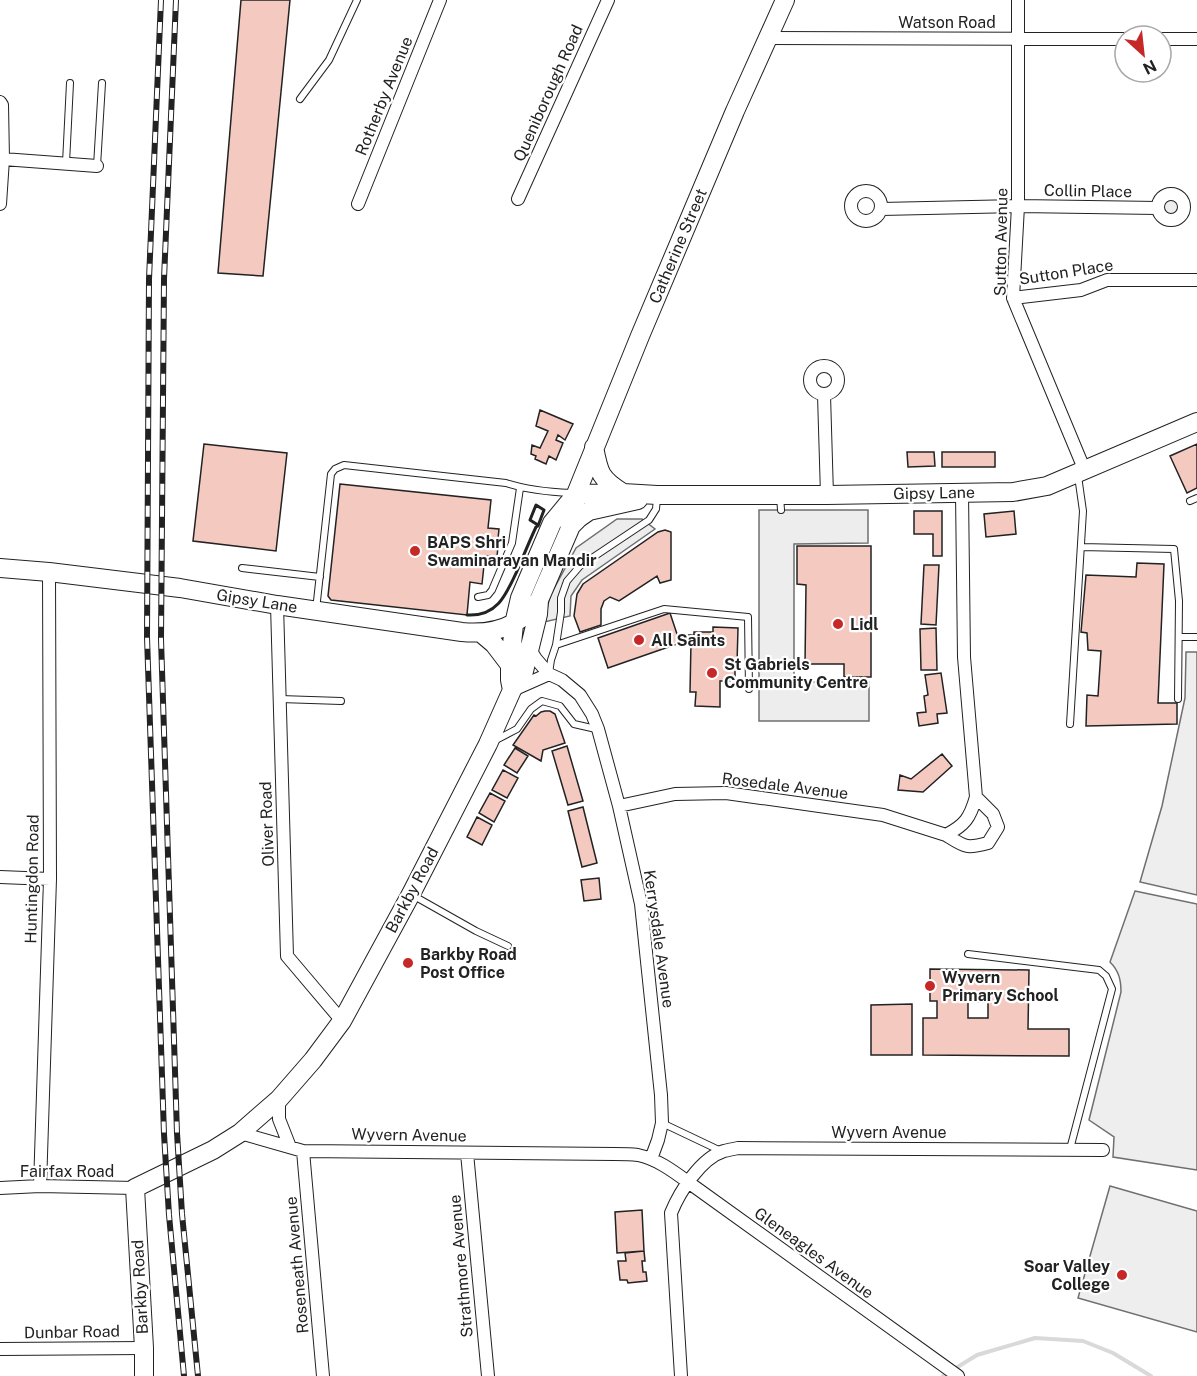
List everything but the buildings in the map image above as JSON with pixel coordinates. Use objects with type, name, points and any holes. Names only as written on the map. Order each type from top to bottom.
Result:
[{"type":"street","name":"Rotherby Avenue","points":[[358,204],[440,0]]},
{"type":"street","name":"Queniborough Road","points":[[518,200],[608,0]]},
{"type":"street","name":"Catherine Street","points":[[576,494],[735,111],[785,0]]},
{"type":"street","name":"Sutton Avenue","points":[[1018,0],[1018,206],[1013,298],[1082,472]]},
{"type":"street","name":"Watson Road","points":[[768,38],[1113,39]]},
{"type":"street","points":[[1173,39],[1197,39]]},
{"type":"street","points":[[0,102],[2,105],[3,159],[0,203]]},
{"type":"street","points":[[3,159],[97,166]]},
{"type":"street","name":"Collin Place","points":[[881,209],[1018,206],[1158,208]]},
{"type":"street","name":"Sutton Place","points":[[1013,298],[1081,290],[1107,280],[1197,280]]},
{"type":"street","points":[[824,394],[827,495]]},
{"type":"street","name":"Gipsy Lane","points":[[576,494],[623,493],[780,503],[827,495],[1013,492],[1047,486],[1197,422]]},
{"type":"street","points":[[594,447],[599,470],[607,483],[623,493]]},
{"type":"street","points":[[946,835],[962,827],[973,809],[976,797],[964,657],[962,493]]},
{"type":"street","points":[[572,526],[576,494]]},
{"type":"street","points":[[514,624],[520,598],[552,523],[576,494]]},
{"type":"street","name":"Gipsy Lane","points":[[0,568],[180,588],[277,605],[481,633],[514,624],[533,609],[572,526],[579,518],[589,511],[657,495]]},
{"type":"street","name":"Huntingdon Road","points":[[40,1186],[50,879],[49,572]]},
{"type":"street","points":[[512,690],[524,671],[538,614],[539,600]]},
{"type":"street","name":"Oliver Road","points":[[277,605],[288,956],[342,1021]]},
{"type":"street","name":"Kerrysdale Avenue","points":[[514,624],[536,659],[549,674],[562,680],[580,695],[592,714],[619,806],[641,904],[656,1048],[662,1123],[651,1159]]},
{"type":"street","name":"Barkby Road","points":[[144,1376],[135,1188],[202,1155],[240,1133],[279,1099],[313,1060],[342,1021],[411,894],[488,744],[512,690],[510,665],[514,624]]},
{"type":"street","points":[[481,633],[494,644],[510,665]]},
{"type":"street","points":[[512,690],[549,674]]},
{"type":"street","name":"Rosedale Avenue","points":[[619,806],[675,794],[726,793],[883,815],[946,835],[970,848],[988,843],[998,826],[993,814],[976,797]]},
{"type":"street","points":[[0,878],[50,879]]},
{"type":"street","points":[[279,1099],[279,1119],[290,1147]]},
{"type":"street","name":"Wyvern Avenue","points":[[240,1133],[303,1151],[614,1154],[638,1155],[651,1159]]},
{"type":"street","name":"Wyvern Avenue","points":[[722,1151],[738,1148],[1103,1150]]},
{"type":"street","name":"Roseneath Avenue","points":[[303,1151],[323,1376]]},
{"type":"street","points":[[681,1376],[671,1212],[688,1182],[708,1160],[722,1151]]},
{"type":"street","name":"Strathmore Avenue","points":[[467,1153],[488,1376]]},
{"type":"street","name":"Gleneagles Avenue","points":[[651,1159],[688,1182],[958,1376]]},
{"type":"street","name":"Fairfax Road","points":[[0,1188],[40,1186],[135,1188]]},
{"type":"street","name":"Dunbar Road","points":[[0,1349],[144,1348]]},
{"type":"lane","points":[[300,99],[329,60],[357,0]]},
{"type":"lane","points":[[66,164],[70,83]]},
{"type":"lane","points":[[97,166],[102,84]]},
{"type":"lane","points":[[316,610],[331,474],[339,466],[506,483],[544,492],[576,494]]},
{"type":"lane","points":[[1071,724],[1083,511],[1082,472]]},
{"type":"lane","points":[[478,597],[488,595],[492,590],[512,543],[520,488]]},
{"type":"lane","points":[[549,674],[556,645],[561,598],[567,581],[580,566],[650,520],[656,508],[657,495]]},
{"type":"lane","points":[[1190,501],[1197,498]]},
{"type":"lane","points":[[1081,547],[1174,549],[1179,601],[1178,699]]},
{"type":"lane","points":[[242,568],[320,577]]},
{"type":"lane","points":[[556,645],[664,609],[748,617],[749,688]]},
{"type":"lane","points":[[1179,637],[1197,636]]},
{"type":"lane","points":[[280,699],[341,701]]},
{"type":"lane","points":[[488,744],[518,729],[531,709],[542,701],[560,706],[574,723],[598,729]]},
{"type":"lane","points":[[411,894],[476,932],[508,946]]},
{"type":"lane","points":[[968,954],[1099,970],[1106,976],[1112,989],[1070,1149]]},
{"type":"lane","points":[[662,1123],[722,1151]]},
{"type":"shaded area","points":[[1171,196],[1179,199],[1182,207],[1179,215],[1171,218],[1163,215],[1160,207],[1163,199]]},
{"type":"shaded area","points":[[759,510],[868,510],[868,543],[794,544],[794,682],[869,682],[869,721],[759,721]]},
{"type":"shaded area","points":[[617,519],[642,519],[655,529],[582,580],[571,596],[570,616],[544,622],[550,596],[576,548]]},
{"type":"shaded area","points":[[1186,652],[1197,652],[1197,895],[1140,882],[1162,806],[1185,698]]},
{"type":"shaded area","points":[[1135,891],[1197,904],[1197,1170],[1113,1157],[1114,1137],[1089,1120],[1121,992],[1119,976],[1110,962]]},
{"type":"shaded area","points":[[1110,1186],[1197,1211],[1197,1332],[1078,1298]]},
{"type":"waterway","points":[[943,1376],[977,1355],[1035,1338],[1083,1341],[1113,1353],[1151,1376]]},
{"type":"railway","points":[[161,0],[149,279],[147,637],[164,1134],[184,1376]]},
{"type":"railway","points":[[176,0],[164,279],[161,639],[177,1133],[182,1214],[198,1376]]},
{"type":"wall","points":[[467,615],[486,612],[499,603],[504,596],[513,580],[538,526],[544,510],[536,505],[530,520],[538,525]]},
{"type":"place","name":"BAPS Shri Swaminarayan Mandir","points":[[415,551]]},
{"type":"place","name":"Lidl","points":[[838,624]]},
{"type":"place","name":"All Saints","points":[[639,640]]},
{"type":"place","name":"St Gabriels Community Centre","points":[[712,673]]},
{"type":"place","name":"Barkby Road Post Office","points":[[408,963]]},
{"type":"place","name":"Wyvern Primary School","points":[[930,986]]},
{"type":"place","name":"Soar Valley College","points":[[1122,1275]]}]
